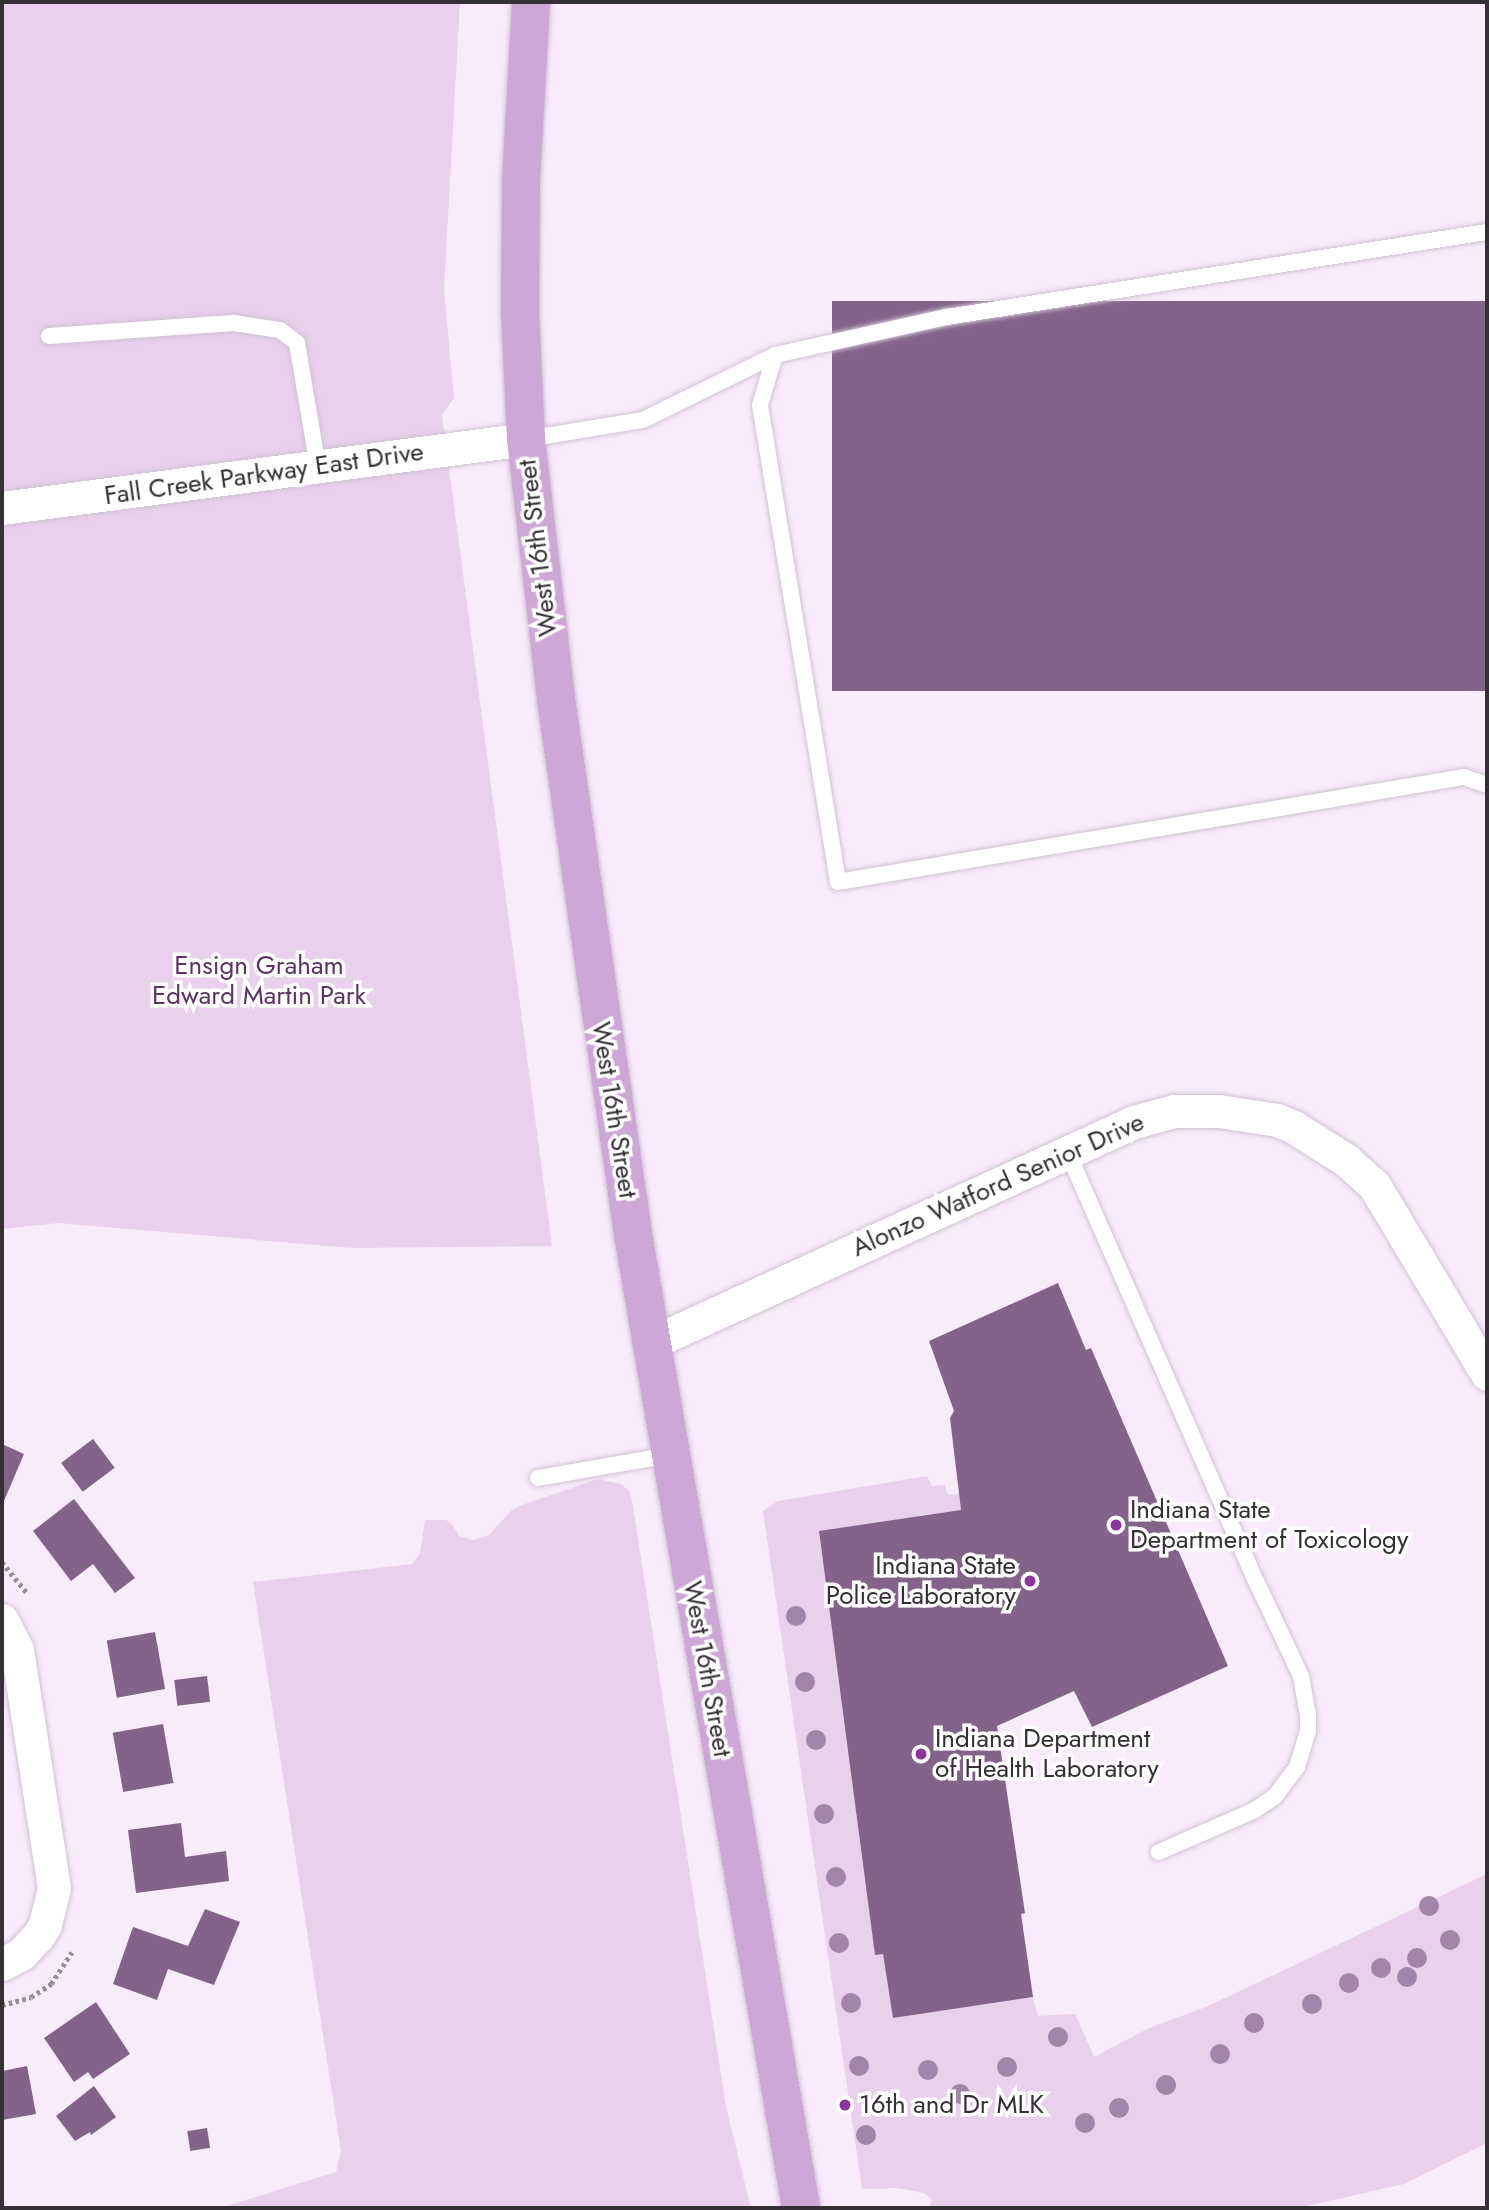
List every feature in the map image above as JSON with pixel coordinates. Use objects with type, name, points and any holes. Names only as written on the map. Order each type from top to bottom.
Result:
[{"type":"main road","name":"West 16th Street","points":[[531,2],[522,144],[519,265],[526,439],[556,699],[589,942],[651,1343],[802,2208]]},
{"type":"street","name":"Fall Creek Parkway East Drive","points":[[2,508],[526,439]]},
{"type":"street","name":"Alonzo Watford Senior Drive","points":[[651,1343],[1134,1122],[1174,1111],[1238,1112],[1277,1119],[1294,1127],[1346,1160],[1374,1185],[1487,1374]]},
{"type":"street","points":[[2,1620],[18,1649],[54,1888],[53,1901],[38,1936],[21,1954],[2,1964]]},
{"type":"lane","points":[[526,439],[643,420],[775,355],[947,317],[1487,232]]},
{"type":"lane","points":[[49,336],[233,323],[280,330],[297,343],[318,467]]},
{"type":"lane","points":[[775,355],[760,405],[838,882],[1464,777],[1487,785]]},
{"type":"lane","points":[[1068,1153],[1257,1583],[1301,1676],[1307,1706],[1308,1731],[1304,1749],[1287,1784],[1274,1797],[1255,1810],[1159,1853]]},
{"type":"lane","points":[[538,1478],[670,1455]]},
{"type":"green space","name":"Ensign Graham Edward Martin Park","points":[[2,2],[460,2],[444,289],[454,398],[442,415],[552,1246],[352,1248],[59,1223],[2,1229]]},
{"type":"green space","points":[[927,1476],[932,1486],[945,1485],[948,1495],[959,1494],[961,1510],[819,1532],[875,1954],[883,1954],[893,2018],[1033,1997],[1038,2016],[1075,2014],[1094,2057],[1149,2028],[1206,2007],[1487,1874],[1487,2143],[1404,2184],[1298,2208],[929,2208],[932,2199],[924,2193],[898,2188],[862,2189],[763,1511],[778,1501]]},
{"type":"green space","points":[[598,1479],[621,1484],[629,1491],[632,1500],[726,2107],[751,2208],[220,2208],[336,2172],[341,2151],[253,1582],[413,1564],[420,1553],[425,1520],[446,1520],[452,1524],[459,1536],[473,1540],[489,1535],[511,1511],[522,1505]]},
{"type":"building","points":[[832,301],[1487,301],[1487,691],[832,691]]},
{"type":"building","points":[[1058,1283],[1086,1350],[1091,1348],[1228,1666],[1092,1727],[1074,1691],[997,1726],[1025,1913],[1021,1914],[1033,1997],[893,2018],[883,1954],[875,1955],[819,1531],[961,1510],[950,1418],[954,1411],[929,1341]]},
{"type":"building","points":[[93,1439],[115,1468],[83,1492],[61,1463]]},
{"type":"building","points":[[2,1444],[24,1454],[4,1501],[2,1500]]},
{"type":"building","points":[[74,1499],[135,1578],[115,1593],[93,1564],[71,1581],[33,1531]]},
{"type":"building","points":[[155,1632],[165,1689],[117,1698],[107,1641]]},
{"type":"building","points":[[207,1676],[210,1702],[177,1706],[174,1680]]},
{"type":"building","points":[[163,1724],[173,1783],[123,1792],[113,1733]]},
{"type":"building","points":[[181,1823],[185,1857],[226,1851],[229,1881],[136,1893],[128,1830]]},
{"type":"building","points":[[205,1909],[240,1922],[214,1985],[168,1969],[157,2000],[113,1984],[133,1927],[188,1946]]},
{"type":"building","points":[[96,2002],[130,2054],[93,2079],[88,2072],[74,2082],[44,2038]]},
{"type":"building","points":[[27,2066],[36,2114],[2,2120],[2,2071]]},
{"type":"building","points":[[94,2086],[116,2117],[91,2135],[90,2132],[75,2141],[56,2116]]},
{"type":"building","points":[[207,2128],[210,2148],[190,2151],[187,2131]]},
{"type":"place","name":"Indiana State Department of Toxicology","points":[[1116,1525]]},
{"type":"place","name":"Indiana State Police Laboratory","points":[[1030,1581]]},
{"type":"place","name":"Indiana Department of Health Laboratory","points":[[921,1754]]},
{"type":"place","name":"16th and Dr MLK","points":[[845,2105]]}]
